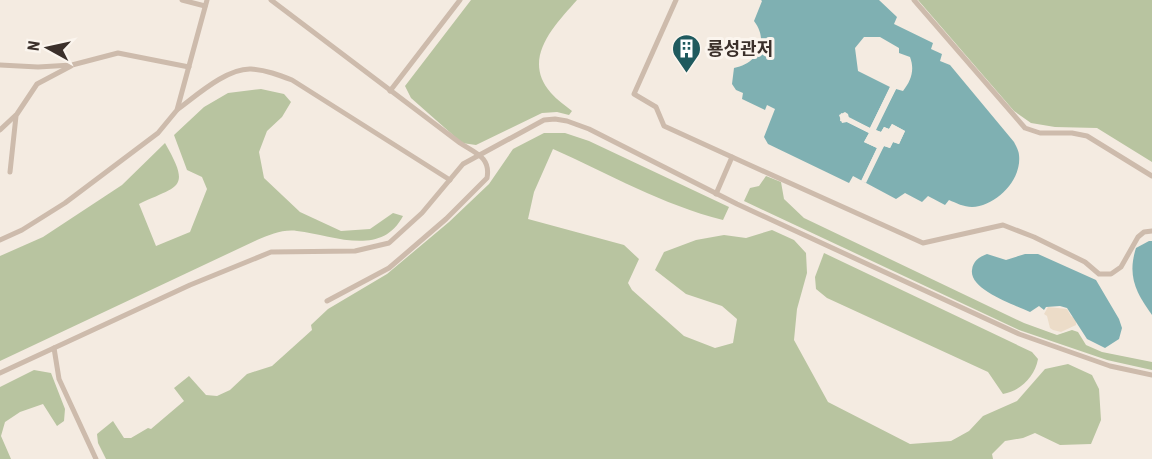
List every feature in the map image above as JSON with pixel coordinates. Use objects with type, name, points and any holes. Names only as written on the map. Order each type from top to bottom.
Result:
[{"type":"lane","points":[[177,110],[206,3],[182,0]]},
{"type":"lane","points":[[271,0],[480,156],[486,161],[488,171],[487,178],[446,219],[389,268],[327,301]]},
{"type":"lane","points":[[390,91],[460,0]]},
{"type":"lane","points":[[676,0],[634,94],[656,107],[664,126],[923,243],[995,225],[1004,225],[1084,262],[1099,274],[1111,274],[1121,267],[1138,237],[1144,232],[1152,231]]},
{"type":"lane","points":[[914,0],[1025,128],[1040,134],[1072,133],[1087,136],[1152,176]]},
{"type":"lane","points":[[0,65],[38,67],[72,65],[118,53],[189,67]]},
{"type":"lane","points":[[0,130],[17,114],[37,84],[72,65]]},
{"type":"lane","points":[[0,240],[22,230],[65,203],[158,133],[177,110],[216,80],[248,69],[292,80],[450,180]]},
{"type":"lane","points":[[10,172],[17,114]]},
{"type":"lane","points":[[0,373],[190,285],[271,252],[355,251],[389,243],[422,213],[463,164],[544,120],[561,120],[589,129],[716,194],[1019,334],[1110,366],[1152,375]]},
{"type":"lane","points":[[716,194],[732,157]]},
{"type":"lane","points":[[54,348],[59,379],[96,459]]},
{"type":"green space","points":[[471,0],[577,0],[559,21],[544,44],[539,68],[553,96],[572,111],[569,115],[557,112],[542,113],[476,145],[462,143],[411,98],[405,86]]},
{"type":"green space","points":[[918,0],[1152,0],[1152,162],[1097,128],[1055,127],[1031,123],[1014,111]]},
{"type":"green space","points":[[261,89],[284,94],[291,102],[282,117],[267,131],[259,152],[264,178],[300,212],[341,231],[370,229],[393,213],[403,216],[394,229],[382,237],[355,241],[292,231],[272,234],[0,361],[0,256],[43,237],[122,185],[165,143],[178,170],[177,184],[139,204],[156,246],[190,232],[207,189],[202,177],[187,170],[174,135],[204,107],[228,93]]},
{"type":"green space","points":[[544,133],[565,133],[589,141],[729,207],[723,220],[701,214],[658,198],[553,149],[534,192],[528,219],[624,245],[639,259],[628,283],[632,290],[684,336],[715,348],[733,343],[737,319],[722,306],[686,294],[655,270],[664,252],[696,240],[724,235],[746,238],[772,230],[794,240],[806,253],[807,273],[797,309],[794,340],[828,402],[910,444],[951,441],[969,431],[983,416],[1017,401],[1045,369],[1068,364],[1092,375],[1099,389],[1101,420],[1091,444],[1060,445],[1035,433],[1005,441],[992,454],[993,459],[106,459],[98,443],[97,434],[113,421],[124,438],[131,438],[148,428],[151,429],[184,401],[174,388],[189,376],[206,395],[217,396],[230,390],[247,374],[272,366],[312,330],[311,325],[328,309],[387,274],[449,222],[489,184],[513,149]]},
{"type":"green space","points":[[766,176],[781,182],[784,199],[804,218],[1024,323],[1057,335],[1072,330],[1078,332],[1086,345],[1102,352],[1152,362],[1152,370],[1107,360],[1019,330],[744,201],[750,188],[759,186]]},
{"type":"green space","points":[[824,253],[1032,352],[1038,359],[1034,371],[1016,390],[1003,394],[988,372],[827,298],[816,289],[815,277]]},
{"type":"green space","points":[[34,370],[51,373],[65,409],[64,421],[57,426],[43,404],[20,412],[5,422],[1,436],[11,459],[0,459],[0,387]]},
{"type":"shaded area","points":[[1048,307],[1067,309],[1076,319],[1076,325],[1061,332],[1053,330],[1044,314]]},
{"type":"water","points":[[879,0],[897,17],[894,24],[933,43],[931,49],[942,54],[940,61],[950,65],[1014,142],[1019,153],[1019,164],[1012,182],[998,197],[981,206],[963,206],[949,200],[945,205],[928,196],[922,202],[905,193],[896,199],[853,176],[849,183],[768,144],[764,137],[775,109],[767,105],[765,110],[742,99],[743,93],[736,90],[732,84],[734,68],[749,62],[759,51],[761,37],[754,21],[762,1]],"holes":[[[864,37],[880,37],[899,48],[899,53],[910,57],[912,71],[903,91],[896,89],[875,130],[881,132],[884,127],[889,129],[892,124],[905,131],[899,144],[893,142],[890,148],[884,146],[862,180],[877,148],[864,142],[869,133],[840,121],[841,113],[870,128],[890,87],[858,71],[855,48]]]},
{"type":"water","points":[[1152,241],[1152,315],[1138,292],[1132,267],[1136,248]]},
{"type":"water","points":[[987,254],[1006,260],[1025,254],[1038,254],[1096,280],[1119,319],[1122,328],[1119,339],[1105,348],[1087,339],[1067,308],[1046,307],[1044,310],[1039,306],[1030,312],[994,296],[978,284],[973,277],[974,264],[981,256]]},
{"type":"pier","points":[[890,87],[892,88],[886,101],[893,88],[896,89],[876,130],[881,132],[884,127],[889,129],[892,124],[905,131],[899,144],[893,142],[890,148],[884,146],[866,183],[861,181],[877,148],[864,142],[869,133],[847,122],[842,123],[839,115],[845,112],[849,118],[870,128]]},
{"type":"place","name":"룡성관저","points":[[686,74]]}]
